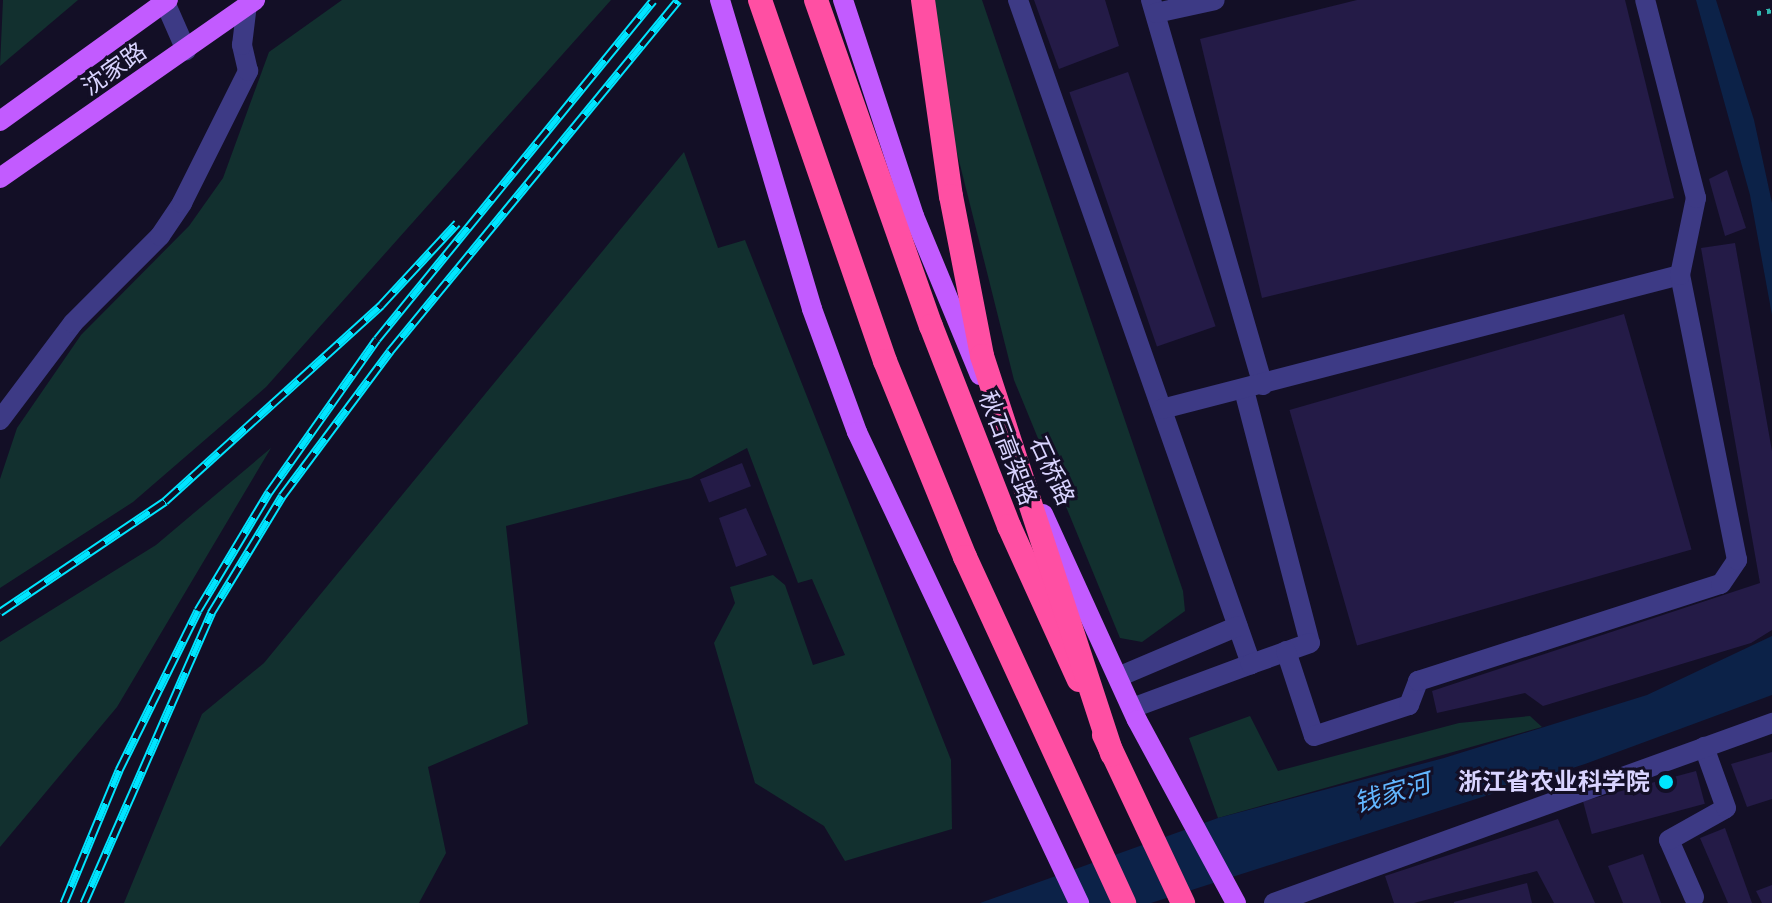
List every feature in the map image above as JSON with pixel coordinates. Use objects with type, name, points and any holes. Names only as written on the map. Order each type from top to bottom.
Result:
[{"type":"highway","points":[[760,0],[885,361],[965,557],[1124,903]]},
{"type":"highway","name":"秋石高架路","points":[[816,0],[931,326],[1003,512],[1183,903]]},
{"type":"highway","points":[[923,0],[951,196],[982,356],[1112,754]]},
{"type":"main road","points":[[720,0],[812,309],[857,432],[1079,903]]},
{"type":"main road","name":"石桥路","points":[[843,0],[925,245],[1132,708],[1235,901]]},
{"type":"main road","name":"沈家路","points":[[0,121],[166,1]]},
{"type":"main road","name":"沈家路","points":[[0,178],[251,3]]},
{"type":"street","points":[[1018,0],[1251,664]]},
{"type":"street","points":[[1132,708],[1310,643],[1253,388],[1154,6],[1214,0]]},
{"type":"street","points":[[1286,651],[1314,736],[1409,705],[1418,681],[1721,584],[1737,560],[1680,275],[1696,198],[1645,0]]},
{"type":"street","points":[[166,1],[186,50]]},
{"type":"street","points":[[0,420],[73,323],[160,236],[182,203],[248,71],[242,45],[251,3]]},
{"type":"street","points":[[1162,409],[1253,388],[1680,275]]},
{"type":"street","points":[[1118,677],[1238,626]]},
{"type":"street","points":[[1274,903],[1772,723]]},
{"type":"street","points":[[1694,897],[1669,840],[1726,808],[1704,747]]},
{"type":"path","points":[[1757,13],[1772,10]]},
{"type":"green space","points":[[3,0],[78,0],[0,66]]},
{"type":"green space","points":[[342,0],[611,0],[266,387],[133,502],[0,588],[0,479],[17,428],[81,335],[189,226],[223,178],[269,52]]},
{"type":"green space","points":[[923,0],[982,0],[1183,591],[1185,611],[1142,642],[1120,638],[1014,380],[933,57]]},
{"type":"green space","points":[[684,152],[718,248],[745,240],[951,760],[952,829],[845,861],[824,826],[755,783],[714,643],[735,603],[730,587],[773,575],[785,585],[813,665],[845,655],[812,579],[798,583],[747,448],[691,478],[506,526],[528,724],[428,767],[446,853],[419,903],[124,903],[202,714],[264,663]]},
{"type":"green space","points":[[271,448],[117,707],[0,847],[0,642],[156,545]]},
{"type":"green space","points":[[1250,716],[1278,771],[1459,723],[1530,716],[1542,727],[1218,818],[1189,738]]},
{"type":"water","points":[[1696,0],[1716,0],[1754,120],[1772,203],[1772,315],[1750,195]]},
{"type":"water","name":"钱家河","points":[[1772,636],[1772,695],[1585,764],[1151,903],[980,903],[1218,818],[1444,758],[1647,695]]},
{"type":"building","points":[[1034,0],[1105,0],[1119,46],[1059,69]]},
{"type":"building","points":[[1357,0],[1625,0],[1674,198],[1262,298],[1200,39]]},
{"type":"building","points":[[1128,72],[1216,326],[1157,347],[1069,92]]},
{"type":"building","points":[[1727,170],[1746,228],[1725,236],[1709,179]]},
{"type":"building","points":[[1735,243],[1772,451],[1772,630],[1751,643],[1543,706],[1525,693],[1437,713],[1432,691],[1760,583],[1701,248]]},
{"type":"building","points":[[1624,314],[1692,550],[1357,645],[1289,410]]},
{"type":"building","points":[[742,463],[751,486],[709,502],[700,479]]},
{"type":"building","points":[[746,508],[767,555],[736,567],[719,518]]},
{"type":"building","points":[[1772,752],[1772,799],[1747,807],[1731,764]]},
{"type":"building","points":[[1696,771],[1705,804],[1592,834],[1583,801]]},
{"type":"building","points":[[1558,819],[1595,903],[1554,903],[1537,871],[1414,903],[1394,903],[1385,876]]},
{"type":"building","points":[[1725,828],[1752,903],[1728,903],[1700,838]]},
{"type":"building","points":[[1643,854],[1661,903],[1623,903],[1608,866]]},
{"type":"building","points":[[1527,883],[1532,903],[1454,903],[1454,902]]},
{"type":"building","points":[[1772,885],[1772,903],[1762,903],[1756,891]]},
{"type":"railway","points":[[64,903],[119,770],[198,610],[269,492],[377,339],[653,0]]},
{"type":"railway","points":[[84,903],[211,613],[282,496],[390,351],[678,0]]},
{"type":"railway","points":[[0,612],[165,501],[381,305],[457,223]]},
{"type":"place","name":"浙江省农业科学院","points":[[1666,782]]}]
